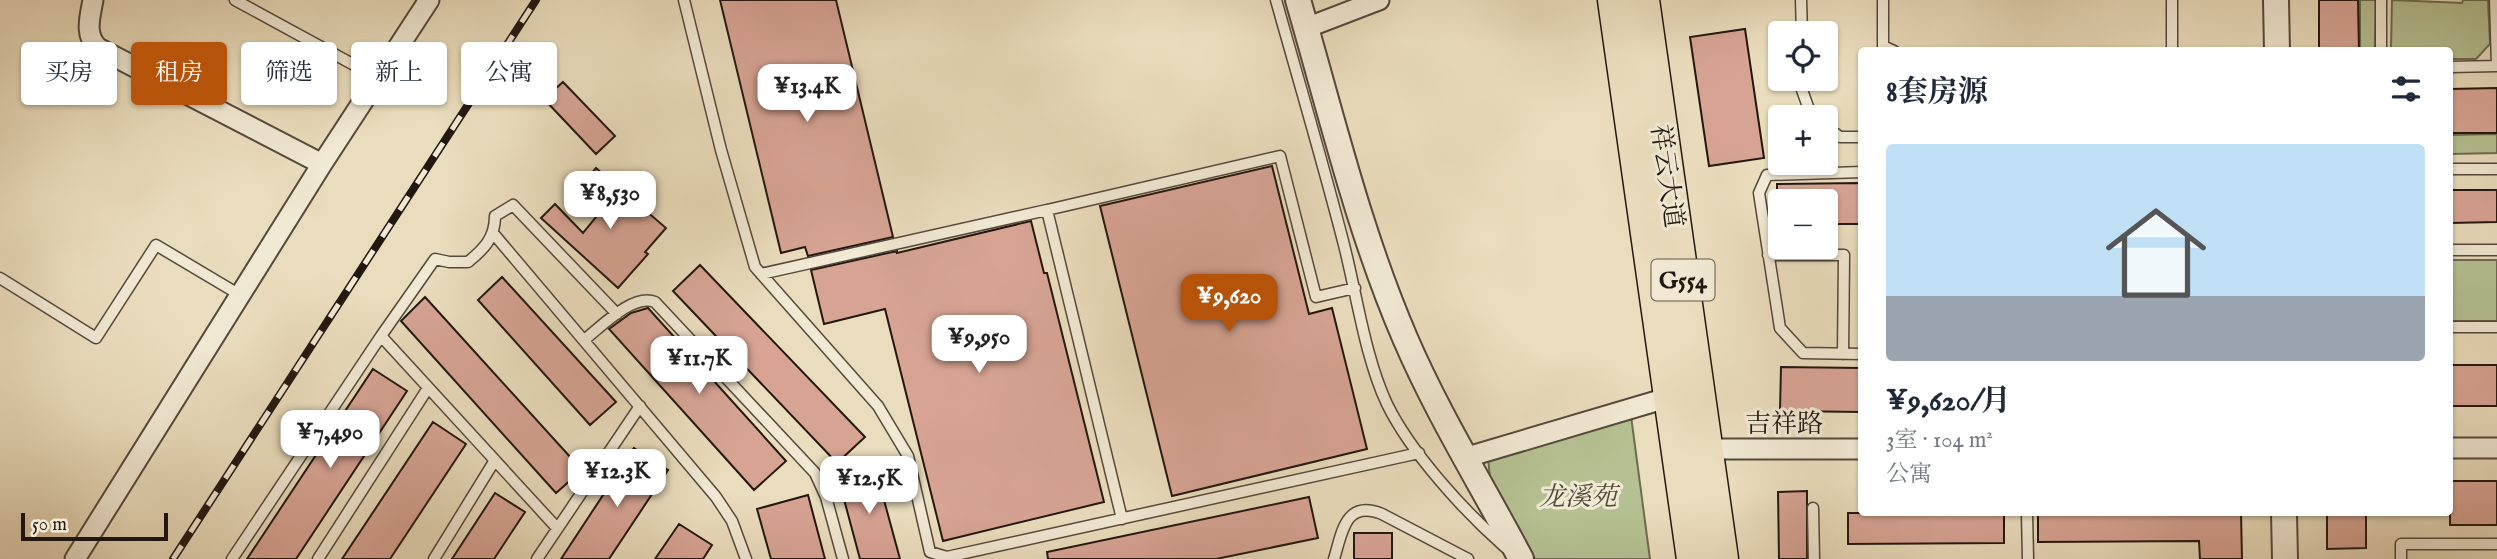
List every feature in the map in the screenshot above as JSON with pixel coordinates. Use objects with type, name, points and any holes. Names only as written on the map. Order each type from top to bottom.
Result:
[{"type":"highway","name":"祥云大道","points":[[1614,0],[1670,397],[1692,451],[1723,559]]},
{"type":"highway","name":"祥云大道","points":[[1643,0],[1692,451],[1693,559]]},
{"type":"street","points":[[93,0],[89,30],[91,40],[98,48],[322,164]]},
{"type":"street","points":[[402,42],[429,0]]},
{"type":"street","points":[[1298,0],[1370,249],[1414,358],[1519,559]]},
{"type":"street","points":[[1306,29],[1379,0]]},
{"type":"street","points":[[2276,0],[2277,47]]},
{"type":"street","points":[[75,559],[360,105]]},
{"type":"street","points":[[1464,458],[1670,397]]},
{"type":"street","points":[[2453,448],[2497,448]]},
{"type":"street","name":"吉祥路","points":[[1692,451],[1858,449]]},
{"type":"street","points":[[2284,516],[2285,559]]},
{"type":"lane","points":[[236,0],[351,63]]},
{"type":"lane","points":[[684,0],[721,150],[755,267],[878,406],[908,456],[930,552],[947,557],[1419,453]]},
{"type":"lane","points":[[1276,0],[1384,395],[1400,426],[1419,453],[1471,516],[1519,559]]},
{"type":"lane","points":[[1801,0],[1802,21]]},
{"type":"lane","points":[[1883,0],[1883,46],[1885,47]]},
{"type":"lane","points":[[2172,0],[2172,47]]},
{"type":"lane","points":[[2381,0],[2381,47]]},
{"type":"lane","points":[[2453,67],[2497,66],[2495,0]]},
{"type":"lane","points":[[1838,135],[1858,137]]},
{"type":"lane","points":[[761,274],[1280,156],[1316,297],[1355,288]]},
{"type":"lane","points":[[2453,169],[2497,169]]},
{"type":"lane","points":[[1768,255],[1759,193],[1767,174],[1858,172]]},
{"type":"lane","points":[[232,559],[380,336],[435,259],[468,262],[486,247],[493,233],[495,216],[513,205],[617,314]]},
{"type":"lane","points":[[1047,209],[1122,519]]},
{"type":"lane","points":[[493,233],[726,509],[746,559]]},
{"type":"lane","points":[[0,278],[96,338],[156,245],[240,295]]},
{"type":"lane","points":[[2453,250],[2497,250]]},
{"type":"lane","points":[[1838,256],[1844,256],[1843,354]]},
{"type":"lane","points":[[1769,259],[1780,328],[1802,353],[1858,354]]},
{"type":"lane","points":[[584,340],[635,302],[649,299],[655,302],[815,473],[826,497],[843,559]]},
{"type":"lane","points":[[2453,327],[2497,327]]},
{"type":"lane","points":[[380,336],[558,527]]},
{"type":"lane","points":[[318,559],[428,388]]},
{"type":"lane","points":[[537,559],[640,406]]},
{"type":"lane","points":[[434,559],[495,460]]},
{"type":"lane","points":[[1813,508],[1814,559]]},
{"type":"lane","points":[[1334,559],[1346,521],[1367,510],[1382,514],[1468,559]]},
{"type":"lane","points":[[2027,516],[2028,559]]},
{"type":"lane","points":[[2401,559],[2401,544],[2497,544]]},
{"type":"green space","points":[[2360,0],[2376,0],[2375,47],[2360,47]]},
{"type":"green space","points":[[2392,0],[2462,3],[2463,0],[2488,0],[2490,44],[2476,59],[2453,59],[2453,47],[2391,47]]},
{"type":"green space","points":[[2497,134],[2497,153],[2453,154],[2453,135]]},
{"type":"green space","points":[[2453,260],[2497,260],[2497,321],[2453,321]]},
{"type":"green space","name":"龙溪苑","points":[[1631,416],[1650,559],[1535,559],[1490,478],[1488,458]]},
{"type":"building","points":[[720,0],[836,0],[893,237],[808,256],[805,247],[781,253]]},
{"type":"building","points":[[2319,0],[2358,0],[2359,47],[2319,47]]},
{"type":"building","points":[[1745,29],[1764,158],[1709,166],[1690,37]]},
{"type":"building","points":[[563,82],[615,136],[596,154],[550,105],[557,105],[557,87]]},
{"type":"building","points":[[2497,88],[2497,133],[2453,133],[2453,89]]},
{"type":"building","points":[[1272,166],[1309,314],[1332,308],[1367,449],[1172,496],[1100,206]]},
{"type":"building","points":[[596,168],[666,228],[645,252],[648,254],[618,288],[541,218],[555,204],[583,233],[606,205],[582,185]]},
{"type":"building","points":[[1858,183],[1858,224],[1838,224],[1838,189],[1777,189],[1777,184]]},
{"type":"building","points":[[2453,190],[2497,190],[2497,222],[2453,223]]},
{"type":"building","points":[[1031,221],[1044,273],[1047,273],[1104,502],[943,541],[885,309],[824,324],[811,270],[897,253]]},
{"type":"building","points":[[700,265],[865,437],[837,463],[673,291]]},
{"type":"building","points":[[502,277],[616,402],[590,425],[478,300]]},
{"type":"building","points":[[425,297],[582,470],[556,493],[401,321]]},
{"type":"building","points":[[648,308],[786,461],[754,490],[609,329],[631,313]]},
{"type":"building","points":[[2453,365],[2497,365],[2497,406],[2453,406]]},
{"type":"building","points":[[1781,367],[1858,368],[1858,412],[1780,411]]},
{"type":"building","points":[[373,369],[407,391],[296,559],[247,559]]},
{"type":"building","points":[[433,422],[466,444],[390,559],[342,559]]},
{"type":"building","points":[[634,448],[668,470],[609,559],[561,559]]},
{"type":"building","points":[[875,467],[900,559],[860,559],[838,477]]},
{"type":"building","points":[[2453,481],[2497,481],[2497,525],[2450,525],[2450,516],[2453,516]]},
{"type":"building","points":[[1807,491],[1807,559],[1779,559],[1778,492]]},
{"type":"building","points":[[495,493],[525,512],[494,559],[452,559]]},
{"type":"building","points":[[808,495],[825,559],[771,559],[757,509]]},
{"type":"building","points":[[1309,497],[1318,538],[1216,559],[1048,559],[1047,552]]},
{"type":"building","points":[[1848,513],[1858,513],[1858,516],[2004,516],[2004,543],[1848,544]]},
{"type":"building","points":[[2038,516],[2241,516],[2242,559],[2200,559],[2199,541],[2038,542]]},
{"type":"building","points":[[2327,516],[2366,516],[2366,548],[2327,549]]},
{"type":"building","points":[[679,524],[712,545],[703,559],[655,559]]},
{"type":"building","points":[[1354,533],[1392,533],[1392,559],[1354,559]]},
{"type":"railway","points":[[173,559],[536,0]]}]
